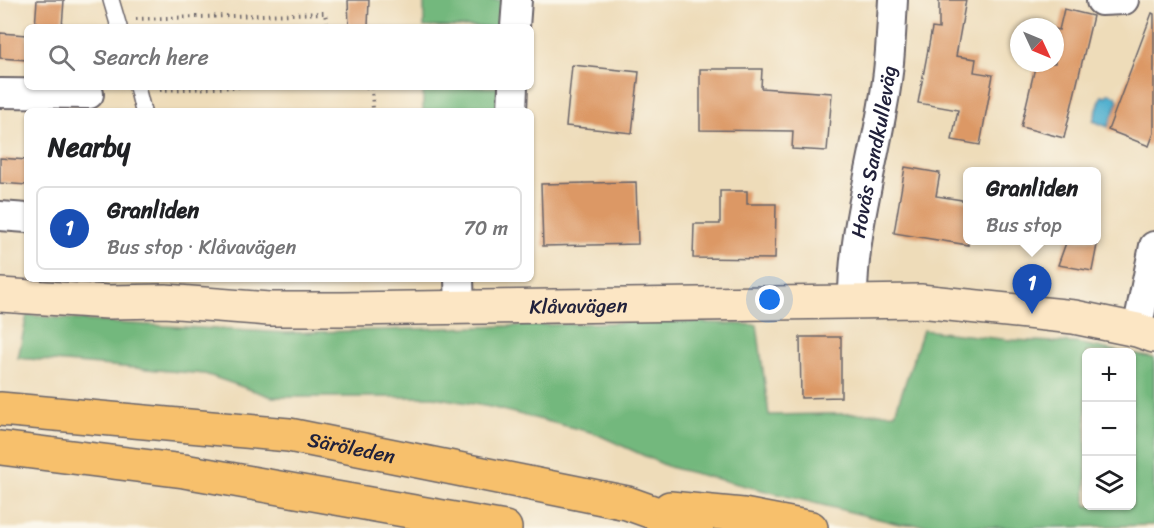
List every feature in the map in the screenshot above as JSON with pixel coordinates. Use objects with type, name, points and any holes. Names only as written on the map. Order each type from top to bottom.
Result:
[{"type":"main road","name":"Säröleden","points":[[0,409],[289,435],[627,503],[697,528]]},
{"type":"main road","points":[[0,448],[184,471],[506,528]]},
{"type":"main road","points":[[356,501],[400,528]]},
{"type":"main road","points":[[627,503],[743,515],[811,528]]},
{"type":"street","points":[[515,24],[517,0]]},
{"type":"street","name":"Hovås Sandkulleväg","points":[[853,303],[854,270],[884,102],[893,0]]},
{"type":"street","points":[[1101,1],[1124,0]]},
{"type":"street","points":[[512,108],[513,90]]},
{"type":"street","points":[[0,93],[90,94]]},
{"type":"street","points":[[0,216],[24,218]]},
{"type":"street","points":[[1145,333],[1154,246]]},
{"type":"street","name":"Klåvavägen","points":[[0,296],[108,302],[166,292],[269,309],[459,293],[853,303],[920,301],[1074,318],[1145,333]]},
{"type":"lane","points":[[111,0],[118,23]]},
{"type":"lane","points":[[138,90],[142,108]]},
{"type":"path","points":[[118,23],[326,13],[327,24]]},
{"type":"path","points":[[372,90],[373,108]]},
{"type":"green space","points":[[424,0],[508,0],[507,24],[424,24]]},
{"type":"green space","points":[[423,90],[505,90],[504,108],[423,108]]},
{"type":"green space","points":[[27,315],[115,323],[287,333],[667,321],[757,325],[769,415],[895,413],[923,330],[1010,340],[1076,343],[1102,348],[1082,348],[1082,510],[1136,510],[1136,355],[1154,358],[1154,525],[1022,528],[899,524],[669,467],[594,433],[490,407],[434,397],[272,397],[205,374],[18,358]]},
{"type":"water","points":[[1109,93],[1116,96],[1118,101],[1108,127],[1093,121],[1102,95],[1106,96]]},
{"type":"building","points":[[37,0],[64,0],[62,24],[35,24]]},
{"type":"building","points":[[348,0],[369,0],[368,24],[349,24]]},
{"type":"building","points":[[939,0],[966,0],[956,56],[976,59],[974,72],[993,75],[980,145],[952,140],[958,110],[918,103],[932,28],[939,29]]},
{"type":"building","points":[[1064,9],[1093,16],[1064,138],[1021,127],[1034,72],[1064,72],[1064,18],[1062,18]]},
{"type":"building","points":[[1152,13],[1154,14],[1154,133],[1149,146],[1108,130]]},
{"type":"building","points":[[0,33],[24,35],[24,60],[0,58]]},
{"type":"building","points":[[572,65],[639,72],[632,133],[566,126]]},
{"type":"building","points":[[700,69],[762,69],[761,88],[832,93],[827,151],[792,149],[793,131],[700,130]]},
{"type":"building","points":[[0,158],[24,160],[24,185],[0,183]]},
{"type":"building","points":[[905,167],[940,173],[936,196],[963,200],[963,244],[894,233]]},
{"type":"building","points":[[636,182],[638,244],[543,246],[541,184]]},
{"type":"building","points":[[720,191],[747,191],[747,204],[776,204],[775,259],[693,258],[694,224],[720,224]]},
{"type":"building","points":[[1065,245],[1097,245],[1092,271],[1058,265]]},
{"type":"building","points":[[800,337],[841,337],[841,397],[801,398]]},
{"type":"place","name":"Granliden","points":[[1032,314]]}]
